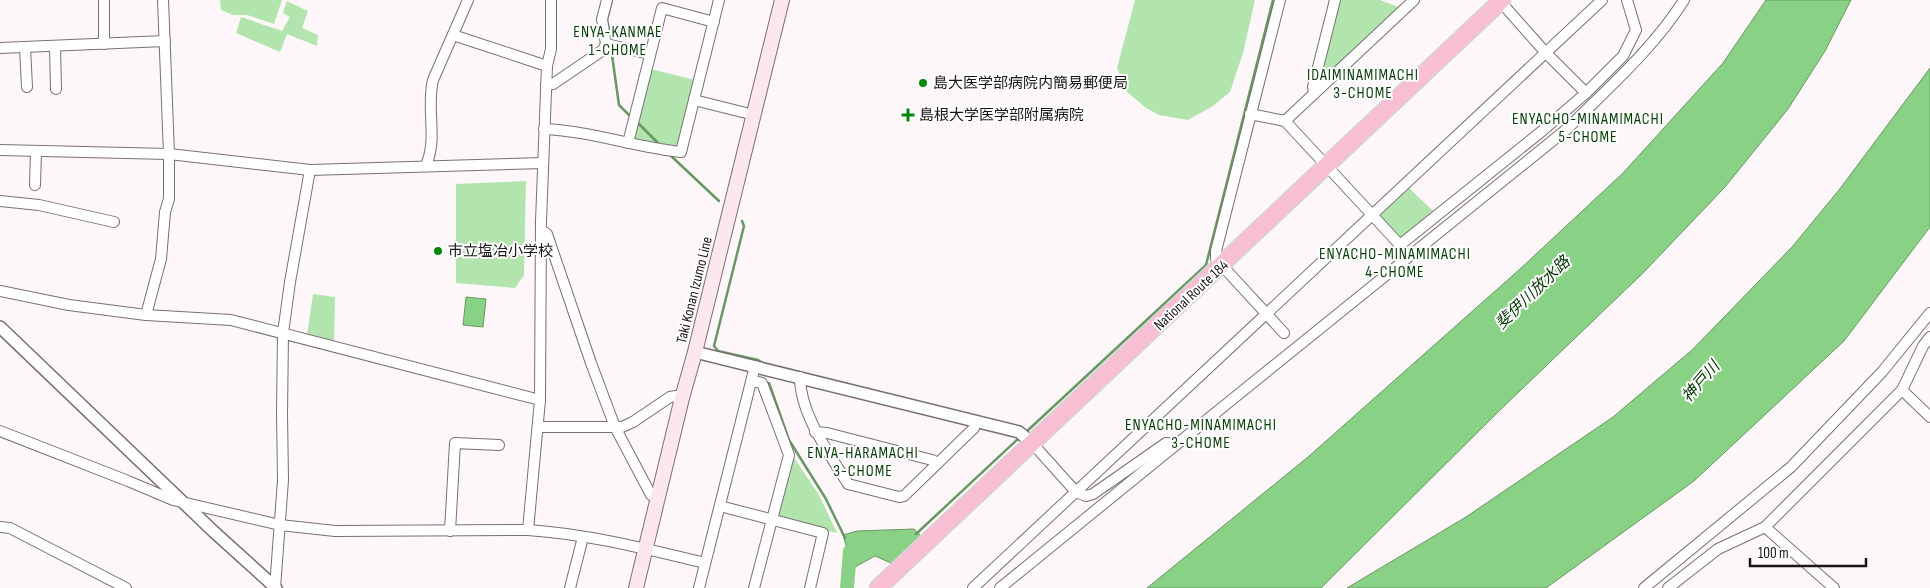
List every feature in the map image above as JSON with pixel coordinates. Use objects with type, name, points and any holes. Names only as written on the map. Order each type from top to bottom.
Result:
[{"type":"highway","name":"National Route 184","points":[[878,588],[1222,266],[1501,1]]},
{"type":"main road","name":"Taki Konan Izumo Line","points":[[636,588],[782,0]]},
{"type":"street","points":[[104,0],[104,44]]},
{"type":"street","points":[[146,315],[161,259],[165,212],[169,199],[163,0]]},
{"type":"street","points":[[426,165],[430,155],[432,140],[430,91],[468,0]]},
{"type":"street","points":[[528,530],[540,400],[543,163],[547,66],[551,49],[551,0]]},
{"type":"street","points":[[546,85],[553,84],[604,50],[606,44],[602,20],[607,0]]},
{"type":"street","points":[[544,130],[565,130],[654,149],[681,152],[719,0]]},
{"type":"street","points":[[1280,0],[1216,251],[1216,260],[1284,334]]},
{"type":"street","points":[[1314,93],[1313,87],[1335,0]]},
{"type":"street","points":[[1285,122],[1414,0]]},
{"type":"street","points":[[972,588],[1602,0]]},
{"type":"street","points":[[1000,588],[1567,129],[1625,72],[1671,20],[1684,0]]},
{"type":"street","points":[[1501,1],[1546,52],[1586,93]]},
{"type":"street","points":[[1250,114],[1285,122],[1400,245],[1542,131],[1586,93],[1623,56],[1636,30],[1630,2]]},
{"type":"street","points":[[628,143],[662,8],[714,22]]},
{"type":"street","points":[[453,35],[547,66]]},
{"type":"street","points":[[0,48],[165,41]]},
{"type":"street","points":[[606,44],[650,54]]},
{"type":"street","points":[[55,46],[56,89]]},
{"type":"street","points":[[25,47],[27,87]]},
{"type":"street","points":[[694,100],[754,115]]},
{"type":"street","points":[[0,150],[169,154],[310,170],[426,165],[543,163]]},
{"type":"street","points":[[35,185],[36,151]]},
{"type":"street","points":[[275,588],[283,480],[283,333],[310,170]]},
{"type":"street","points":[[0,201],[40,205],[114,222]]},
{"type":"street","points":[[542,230],[547,234],[615,427],[651,495]]},
{"type":"street","points":[[0,291],[68,305],[146,315],[231,320],[540,400]]},
{"type":"street","points":[[1644,588],[1791,466],[1882,372],[1930,313]]},
{"type":"street","points":[[0,327],[275,588]]},
{"type":"street","points":[[1668,588],[1718,549],[1765,527],[1902,390],[1923,346],[1930,338]]},
{"type":"street","points":[[695,352],[1019,432],[1032,443],[1076,492],[1086,496],[1093,494],[1166,444],[1177,444]]},
{"type":"street","points":[[699,588],[755,366]]},
{"type":"street","points":[[800,377],[800,388],[815,432],[848,484],[899,497],[904,496],[974,428],[976,422]]},
{"type":"street","points":[[752,381],[762,384],[789,455],[754,588]]},
{"type":"street","points":[[1902,390],[1930,416]]},
{"type":"street","points":[[538,427],[622,427],[633,422],[670,397],[682,398]]},
{"type":"street","points":[[0,432],[173,500],[280,525],[335,531],[528,530],[557,532],[646,549],[705,563]]},
{"type":"street","points":[[815,432],[827,433],[938,463]]},
{"type":"street","points":[[450,531],[455,442],[499,444]]},
{"type":"street","points":[[720,506],[823,533],[810,588]]},
{"type":"street","points":[[0,527],[10,528],[126,588]]},
{"type":"street","points":[[1765,527],[1834,588]]},
{"type":"street","points":[[570,588],[583,537]]},
{"type":"shaded area","points":[[220,0],[282,0],[274,24],[247,15],[233,15],[221,10]]},
{"type":"shaded area","points":[[1135,0],[1255,0],[1243,53],[1230,92],[1213,106],[1188,120],[1159,115],[1146,108],[1127,92],[1117,68]]},
{"type":"shaded area","points":[[1338,0],[1380,0],[1401,8],[1320,86],[1317,83]]},
{"type":"shaded area","points":[[287,1],[308,11],[302,28],[318,35],[317,46],[287,34],[280,52],[236,33],[241,17],[282,31],[290,17],[283,13]]},
{"type":"shaded area","points":[[651,69],[695,80],[679,147],[635,141],[633,137]]},
{"type":"shaded area","points":[[526,181],[524,275],[515,288],[456,283],[456,184]]},
{"type":"shaded area","points":[[1406,185],[1434,212],[1400,241],[1379,219],[1380,210]]},
{"type":"shaded area","points":[[313,294],[335,297],[334,343],[307,335]]},
{"type":"shaded area","points":[[791,453],[819,495],[837,533],[778,518],[776,515]]},
{"type":"water","name":"斐伊川放水路","points":[[1766,0],[1851,0],[1825,51],[1788,109],[1725,187],[1643,273],[1499,411],[1321,588],[1147,588],[1308,457],[1520,269],[1623,173],[1723,63]]},
{"type":"water","name":"神戸川","points":[[1930,68],[1930,227],[1844,341],[1694,481],[1546,588],[1347,588],[1466,517],[1613,417],[1692,350],[1792,247],[1839,190]]},
{"type":"water","points":[[466,297],[486,299],[483,327],[463,325]]},
{"type":"water","points":[[914,529],[921,536],[891,563],[875,556],[855,567],[846,569],[847,549],[843,535],[857,531]]},
{"type":"waterway","points":[[609,30],[607,20],[612,0]]},
{"type":"waterway","points":[[1026,432],[1206,265],[1273,0]]},
{"type":"waterway","points":[[611,48],[619,105],[631,117]]},
{"type":"waterway","points":[[637,122],[660,145]]},
{"type":"waterway","points":[[669,154],[719,201]]},
{"type":"waterway","points":[[742,221],[744,226],[714,346],[718,351],[758,360],[764,364]]},
{"type":"waterway","points":[[769,383],[789,440],[826,499],[845,538]]},
{"type":"waterway","points":[[916,534],[1020,437]]},
{"type":"waterway","points":[[847,588],[850,551]]},
{"type":"place","name":"島大医学部病院内簡易郵便局","points":[[923,83]]},
{"type":"place","name":"島根大学医学部附属病院","points":[[908,115]]},
{"type":"place","name":"市立塩冶小学校","points":[[438,251]]},
{"type":"district","name":"ENYA-KANMAE 1-CHOME","points":[[618,40]]},
{"type":"district","name":"IDAIMINAMIMACHI 3-CHOME","points":[[1363,83]]},
{"type":"district","name":"ENYACHO-MINAMIMACHI 5-CHOME","points":[[1588,127]]},
{"type":"district","name":"ENYACHO-MINAMIMACHI 4-CHOME","points":[[1395,262]]},
{"type":"district","name":"ENYACHO-MINAMIMACHI 3-CHOME","points":[[1201,433]]},
{"type":"district","name":"ENYA-HARAMACHI 3-CHOME","points":[[863,461]]}]
